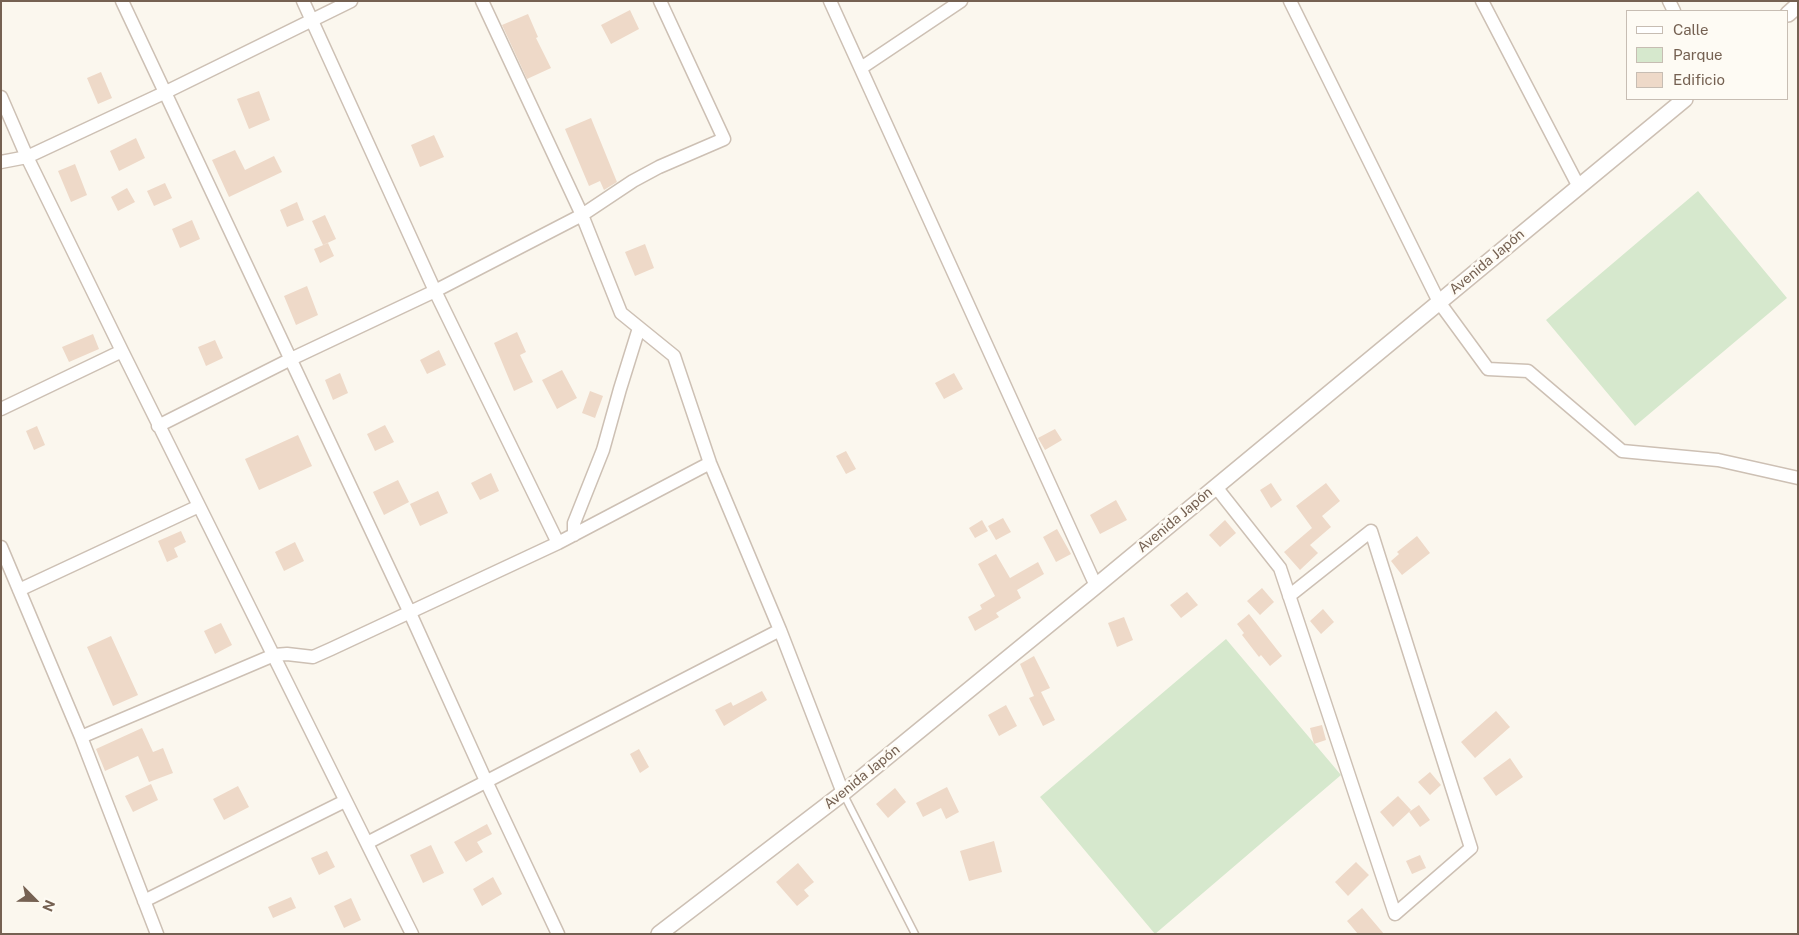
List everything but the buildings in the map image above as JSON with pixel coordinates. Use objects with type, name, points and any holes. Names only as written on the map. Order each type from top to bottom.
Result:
[{"type":"street","points":[[122,1],[410,613],[558,934]]},
{"type":"street","points":[[302,1],[435,290],[558,543]]},
{"type":"street","points":[[1,162],[27,157],[166,92],[351,1]]},
{"type":"street","points":[[482,1],[582,215],[621,313],[674,356],[710,463],[780,630],[842,793]]},
{"type":"street","points":[[158,426],[291,359],[435,290],[582,215],[633,181],[659,167],[724,139],[660,1]]},
{"type":"street","points":[[830,1],[1096,586]]},
{"type":"street","points":[[861,68],[961,1]]},
{"type":"street","points":[[1290,1],[1439,302],[1488,369],[1528,371],[1622,451],[1718,460],[1798,478]]},
{"type":"street","points":[[1482,1],[1578,187]]},
{"type":"street","points":[[1,97],[27,157],[158,426],[412,934]]},
{"type":"street","name":"Avenida Japón","points":[[659,934],[842,793],[1096,586],[1684,100]]},
{"type":"street","points":[[574,534],[574,523],[603,450],[639,328]]},
{"type":"street","points":[[1,409],[122,351]]},
{"type":"street","points":[[80,737],[274,655],[287,654],[313,657],[558,543],[710,463]]},
{"type":"street","points":[[1216,487],[1280,568],[1289,596],[1395,914],[1471,848],[1371,531],[1289,596]]},
{"type":"street","points":[[19,590],[199,506]]},
{"type":"street","points":[[1,547],[80,737],[157,934]]},
{"type":"street","points":[[367,843],[780,630]]},
{"type":"street","points":[[144,901],[345,800]]},
{"type":"lane","points":[[842,793],[915,934]]},
{"type":"green space","points":[[1698,191],[1787,298],[1635,426],[1546,320]]},
{"type":"green space","points":[[1226,639],[1341,775],[1155,934],[1040,797]]}]
